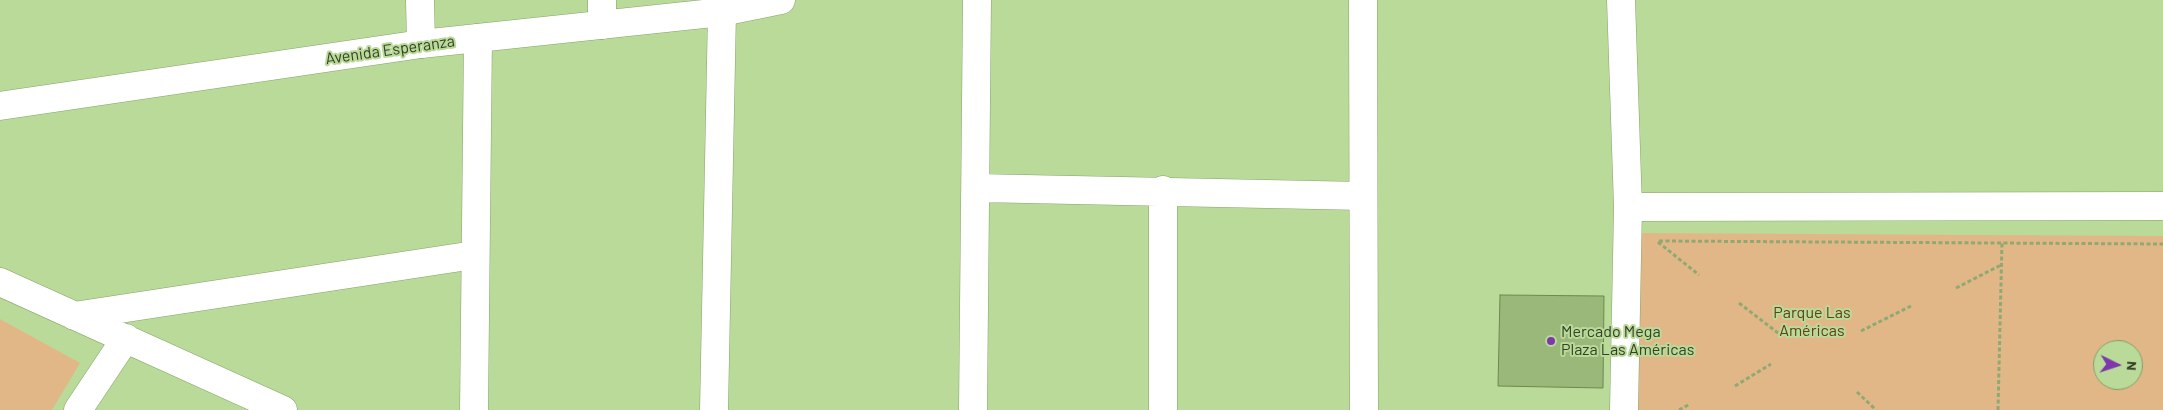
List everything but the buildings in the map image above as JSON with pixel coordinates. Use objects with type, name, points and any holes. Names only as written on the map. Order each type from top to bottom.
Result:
[{"type":"street","points":[[420,0],[421,44]]},
{"type":"street","name":"Avenida Esperanza","points":[[0,106],[421,44],[478,38],[602,12],[722,12],[781,0]]},
{"type":"street","points":[[973,410],[977,0]]},
{"type":"street","points":[[1364,0],[1364,410]]},
{"type":"street","points":[[1621,0],[1628,207],[1624,410]]},
{"type":"street","points":[[714,410],[722,12]]},
{"type":"street","points":[[474,410],[474,255],[478,38]]},
{"type":"street","points":[[976,188],[1163,190],[1363,196]]},
{"type":"street","points":[[1162,410],[1163,190]]},
{"type":"street","points":[[1628,207],[2163,206]]},
{"type":"street","points":[[74,316],[474,255]]},
{"type":"street","points":[[0,282],[283,410]]},
{"type":"street","points":[[78,410],[126,338]]},
{"type":"path","points":[[1998,410],[2002,206]]},
{"type":"path","points":[[1657,241],[1658,207]]},
{"type":"path","points":[[1652,241],[2163,244]]},
{"type":"path","points":[[1657,241],[1699,275]]},
{"type":"path","points":[[1956,288],[2001,265]]},
{"type":"path","points":[[1739,303],[1778,333]]},
{"type":"path","points":[[1861,331],[1911,306]]},
{"type":"path","points":[[1735,386],[1771,364]]},
{"type":"path","points":[[1856,392],[1876,410]]},
{"type":"path","points":[[1679,410],[1690,404]]},
{"type":"green space","name":"Parque Las Américas","points":[[1639,233],[2163,236],[2163,410],[1637,410]]},
{"type":"green space","points":[[0,319],[80,363],[52,410],[0,410]]},
{"type":"place","name":"Mercado Mega Plaza Las Américas","points":[[1551,341]]}]
